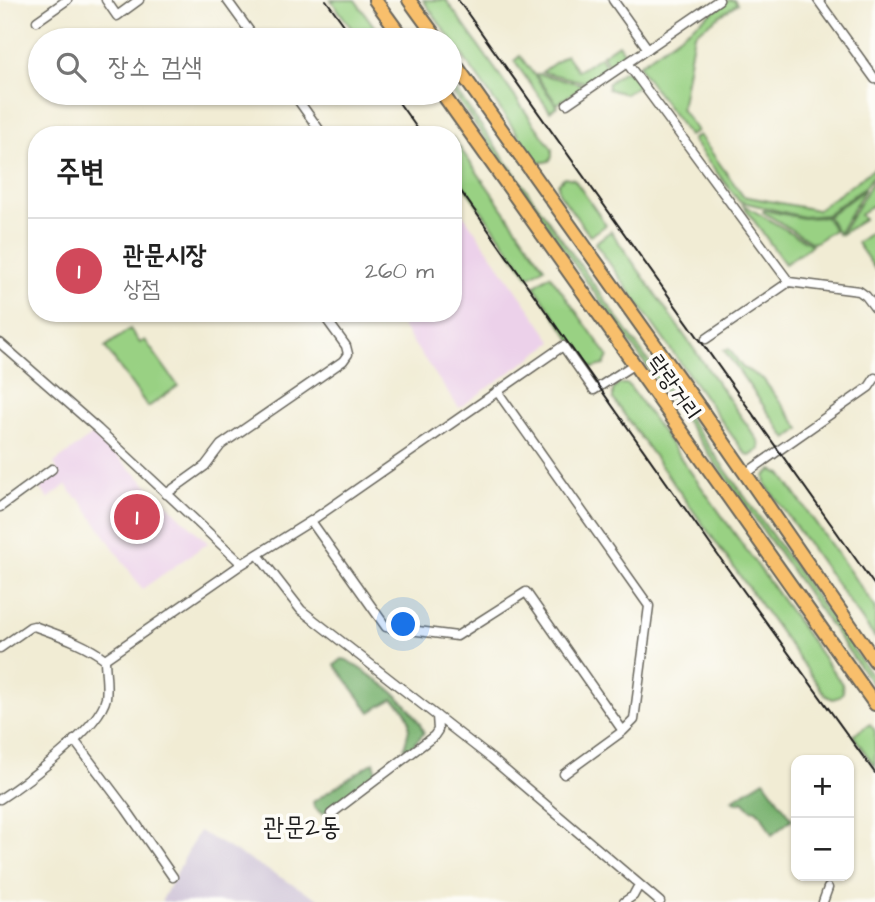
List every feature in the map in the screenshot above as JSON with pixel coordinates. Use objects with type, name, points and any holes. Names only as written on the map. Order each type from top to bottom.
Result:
[{"type":"main road","points":[[375,0],[395,28]]},
{"type":"main road","points":[[409,0],[429,28]]},
{"type":"main road","name":"락랑거리","points":[[462,74],[875,661]]},
{"type":"main road","name":"락랑거리","points":[[450,105],[875,704]]},
{"type":"street","points":[[37,21],[67,0]]},
{"type":"street","points":[[106,0],[117,16],[139,0]]},
{"type":"street","points":[[228,0],[248,28]]},
{"type":"street","points":[[613,0],[648,49]]},
{"type":"street","points":[[568,104],[719,0]]},
{"type":"street","points":[[818,0],[875,79]]},
{"type":"street","points":[[628,63],[789,282]]},
{"type":"street","points":[[302,105],[317,126]]},
{"type":"street","points":[[706,339],[789,282],[859,291],[875,308]]},
{"type":"street","points":[[166,494],[205,466],[221,445],[343,361],[348,354],[346,346],[329,322]]},
{"type":"street","points":[[0,343],[99,429],[243,564]]},
{"type":"street","points":[[105,659],[243,564],[311,521],[563,346],[594,390],[633,365]]},
{"type":"street","points":[[746,474],[869,387],[875,378]]},
{"type":"street","points":[[497,391],[649,606],[634,720],[564,774]]},
{"type":"street","points":[[0,507],[52,469]]},
{"type":"street","points":[[311,521],[386,627],[457,636],[526,592],[623,731]]},
{"type":"street","points":[[259,555],[301,610],[492,759],[660,902]]},
{"type":"street","points":[[0,648],[34,626],[72,640],[105,659]]},
{"type":"street","points":[[0,799],[74,740],[99,712],[106,698],[105,659]]},
{"type":"street","points":[[331,814],[434,736],[438,730],[438,716]]},
{"type":"street","points":[[74,740],[173,877]]},
{"type":"street","points":[[624,902],[639,885]]},
{"type":"street","points":[[823,902],[828,888]]},
{"type":"shaded area","points":[[462,213],[553,342],[459,408],[398,322],[462,322]]},
{"type":"shaded area","points":[[94,434],[208,543],[142,589],[79,498],[76,498],[66,485],[48,499],[38,485],[57,469],[54,463]]},
{"type":"shaded area","points":[[199,831],[324,902],[161,902]]},
{"type":"green space","points":[[331,0],[355,0],[375,28],[351,28]]},
{"type":"green space","points":[[423,0],[446,0],[552,149],[549,161],[540,163],[536,160],[462,55],[462,28],[443,28]]},
{"type":"green space","points":[[729,0],[734,0],[737,4],[694,34],[681,109],[697,131],[689,136],[639,65]]},
{"type":"green space","points":[[618,44],[627,56],[611,68],[602,55]]},
{"type":"green space","points":[[566,55],[578,71],[600,57],[608,69],[589,83],[542,72]]},
{"type":"green space","points":[[520,56],[557,106],[550,111],[514,61]]},
{"type":"green space","points":[[624,71],[629,72],[639,85],[625,94],[608,89],[608,83]]},
{"type":"green space","points":[[536,75],[585,85],[557,104]]},
{"type":"green space","points":[[462,99],[875,680],[875,688],[461,105]]},
{"type":"green space","points":[[699,135],[743,196],[817,210],[875,168],[875,173],[866,186],[826,215],[803,217],[739,201],[692,140]]},
{"type":"green space","points":[[462,151],[544,267],[529,277],[462,184]]},
{"type":"green space","points":[[564,177],[574,179],[606,225],[590,236],[559,193],[558,184]]},
{"type":"green space","points":[[875,178],[875,207],[871,206],[860,215],[864,219],[840,235]]},
{"type":"green space","points":[[865,189],[838,234],[828,216]]},
{"type":"green space","points":[[742,204],[812,245],[785,264]]},
{"type":"green space","points":[[764,210],[803,218],[826,217],[834,230],[814,243],[763,212]]},
{"type":"green space","points":[[875,230],[875,269],[857,243]]},
{"type":"green space","points":[[611,231],[759,442],[760,449],[750,456],[733,437],[595,243]]},
{"type":"green space","points":[[550,275],[608,356],[604,365],[593,368],[588,364],[534,286]]},
{"type":"green space","points":[[130,329],[140,343],[145,340],[178,386],[148,407],[105,347]]},
{"type":"green space","points":[[729,349],[742,367],[763,379],[800,429],[787,439],[724,350]]},
{"type":"green space","points":[[619,384],[630,387],[842,684],[843,692],[839,697],[833,699],[826,696],[613,399],[613,390]]},
{"type":"green space","points":[[772,470],[781,474],[875,607],[875,638],[766,485],[765,476]]},
{"type":"green space","points":[[342,659],[381,683],[411,710],[424,733],[410,749],[404,748],[409,726],[405,710],[393,699],[370,712],[335,665]]},
{"type":"green space","points":[[870,724],[875,731],[875,767],[853,735]]},
{"type":"green space","points":[[374,762],[377,773],[367,783],[322,814],[314,807],[313,802]]},
{"type":"green space","points":[[764,780],[791,820],[772,835],[756,810],[743,801],[738,803],[732,800]]},
{"type":"tram line","points":[[326,0],[346,28]]},
{"type":"tram line","points":[[458,0],[875,586]]},
{"type":"tram line","points":[[401,105],[416,126]]},
{"type":"tram line","points":[[462,193],[875,773]]},
{"type":"place","name":"관문시장","points":[[137,517]]},
{"type":"district","name":"관문2동","points":[[302,826]]}]
